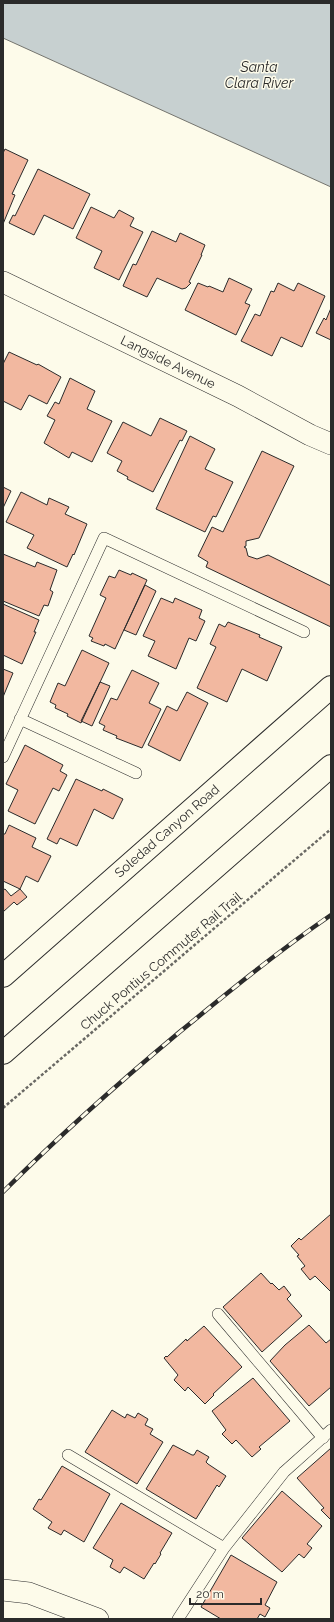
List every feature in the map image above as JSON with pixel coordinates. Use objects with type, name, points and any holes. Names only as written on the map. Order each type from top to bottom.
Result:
[{"type":"main road","name":"Soledad Canyon Road","points":[[3,976],[331,687]]},
{"type":"main road","points":[[3,1053],[331,766]]},
{"type":"street","name":"Langside Avenue","points":[[3,282],[238,396],[310,435],[331,444]]},
{"type":"street","points":[[3,1590],[29,1593],[98,1619]]},
{"type":"lane","points":[[3,757],[104,538],[304,632]]},
{"type":"lane","points":[[20,719],[136,773]]},
{"type":"lane","points":[[178,1619],[224,1548],[284,1472],[327,1434],[218,1314]]},
{"type":"lane","points":[[68,1455],[224,1548]]},
{"type":"path","name":"Chuck Pontius Commuter Rail Trail","points":[[3,1108],[331,829]]},
{"type":"water","name":"Santa Clara River","points":[[3,3],[331,3],[331,187],[3,38]]},
{"type":"building","points":[[5,149],[28,160],[12,194],[15,195],[3,224],[3,153]]},
{"type":"building","points":[[38,169],[90,194],[73,229],[44,215],[34,235],[9,223],[13,215],[15,216]]},
{"type":"building","points":[[91,207],[114,218],[119,210],[134,218],[130,226],[143,232],[119,280],[94,268],[102,251],[76,238]]},
{"type":"building","points":[[152,231],[176,242],[180,233],[205,245],[202,255],[189,282],[191,283],[186,288],[182,289],[157,278],[147,297],[123,286],[133,264],[136,265]]},
{"type":"building","points":[[229,278],[252,289],[245,303],[250,305],[236,335],[185,310],[198,283],[223,292]]},
{"type":"building","points":[[278,283],[294,291],[298,283],[325,296],[302,347],[281,337],[272,356],[241,341],[255,314],[260,316],[271,291],[274,292]]},
{"type":"building","points":[[331,308],[331,340],[316,333],[324,318],[326,320]]},
{"type":"building","points":[[9,352],[37,365],[38,364],[61,377],[47,404],[29,395],[21,410],[3,401],[3,364]]},
{"type":"building","points":[[70,378],[95,391],[87,409],[112,421],[92,462],[72,452],[69,458],[44,443],[55,420],[47,416],[55,402],[59,404]]},
{"type":"building","points":[[160,418],[187,431],[182,441],[180,440],[153,492],[127,479],[128,477],[117,471],[122,461],[107,453],[123,422],[151,436]]},
{"type":"building","points":[[190,436],[215,449],[205,469],[233,482],[216,517],[213,516],[205,532],[156,509]]},
{"type":"building","points":[[262,451],[294,466],[259,538],[246,541],[246,546],[244,547],[246,548],[248,556],[257,559],[268,555],[331,586],[331,627],[206,567],[208,562],[198,556],[212,527],[223,532]]},
{"type":"building","points":[[3,487],[11,491],[3,508]]},
{"type":"building","points":[[21,492],[47,505],[49,498],[69,507],[65,514],[87,524],[74,555],[73,554],[67,567],[27,548],[34,535],[6,522]]},
{"type":"building","points":[[3,554],[35,567],[37,562],[57,570],[50,590],[53,592],[48,606],[44,605],[39,616],[3,601]]},
{"type":"building","points":[[119,570],[131,575],[132,573],[147,580],[115,649],[105,644],[104,646],[91,641],[93,638],[89,636],[106,598],[100,595],[109,576],[115,578]]},
{"type":"building","points":[[145,585],[156,591],[136,635],[124,630]]},
{"type":"building","points":[[161,598],[173,603],[175,598],[202,610],[199,618],[205,621],[196,641],[189,638],[176,669],[148,656],[155,641],[143,636]]},
{"type":"building","points":[[3,604],[39,620],[34,632],[36,632],[22,664],[3,655]]},
{"type":"building","points":[[228,622],[260,635],[259,637],[282,647],[267,681],[242,669],[227,702],[197,688],[216,647],[210,644],[219,624],[225,627]]},
{"type":"building","points":[[82,650],[109,663],[81,723],[67,716],[68,714],[55,708],[56,705],[50,702],[58,683],[65,686]]},
{"type":"building","points":[[3,669],[13,673],[3,697]]},
{"type":"building","points":[[132,670],[159,683],[149,703],[161,709],[142,748],[116,738],[117,736],[103,730],[105,726],[99,723],[111,698],[117,700]]},
{"type":"building","points":[[100,682],[110,686],[92,726],[81,721]]},
{"type":"building","points":[[187,692],[208,703],[180,761],[148,745],[167,706],[177,711]]},
{"type":"building","points":[[25,745],[63,765],[60,771],[67,775],[59,791],[53,788],[35,824],[8,811],[18,790],[6,784]]},
{"type":"building","points":[[76,779],[102,791],[103,789],[123,799],[113,819],[94,809],[77,846],[60,838],[57,844],[47,839]]},
{"type":"building","points":[[9,825],[36,838],[32,847],[51,856],[38,882],[26,876],[20,889],[3,881],[3,834],[5,834]]},
{"type":"building","points":[[5,889],[11,896],[20,889],[27,897],[17,905],[14,902],[3,912],[3,890]]},
{"type":"building","points":[[331,1214],[331,1292],[315,1276],[310,1280],[301,1269],[305,1266],[297,1256],[299,1255],[291,1246],[299,1238],[301,1240]]},
{"type":"building","points":[[261,1273],[279,1290],[284,1286],[291,1295],[287,1299],[302,1316],[262,1352],[223,1307]]},
{"type":"building","points":[[309,1325],[326,1343],[331,1339],[331,1387],[309,1406],[270,1361],[285,1345]]},
{"type":"building","points":[[204,1326],[242,1367],[213,1394],[214,1395],[205,1404],[188,1387],[185,1391],[174,1380],[178,1375],[164,1358]]},
{"type":"building","points":[[253,1378],[290,1421],[259,1447],[261,1449],[252,1457],[236,1440],[232,1444],[222,1434],[226,1430],[212,1411]]},
{"type":"building","points":[[112,1410],[125,1418],[127,1414],[135,1418],[138,1413],[148,1419],[145,1425],[153,1429],[150,1434],[163,1442],[137,1484],[85,1452]]},
{"type":"building","points":[[173,1445],[192,1455],[194,1455],[197,1450],[209,1457],[206,1462],[226,1476],[219,1487],[217,1485],[196,1519],[146,1489]]},
{"type":"building","points":[[331,1448],[330,1519],[321,1510],[324,1508],[297,1478]]},
{"type":"building","points":[[62,1466],[110,1494],[84,1542],[64,1530],[61,1535],[48,1528],[52,1522],[33,1509],[39,1499],[41,1500]]},
{"type":"building","points":[[282,1491],[322,1526],[307,1544],[312,1548],[304,1558],[299,1554],[282,1572],[242,1538]]},
{"type":"building","points":[[121,1503],[172,1533],[155,1564],[154,1563],[144,1579],[124,1567],[120,1573],[110,1567],[113,1560],[93,1548]]},
{"type":"building","points":[[231,1555],[277,1582],[265,1605],[270,1608],[265,1617],[260,1614],[257,1619],[221,1619],[201,1607]]},
{"type":"railway","points":[[3,1192],[109,1092],[252,974],[331,915]]}]
